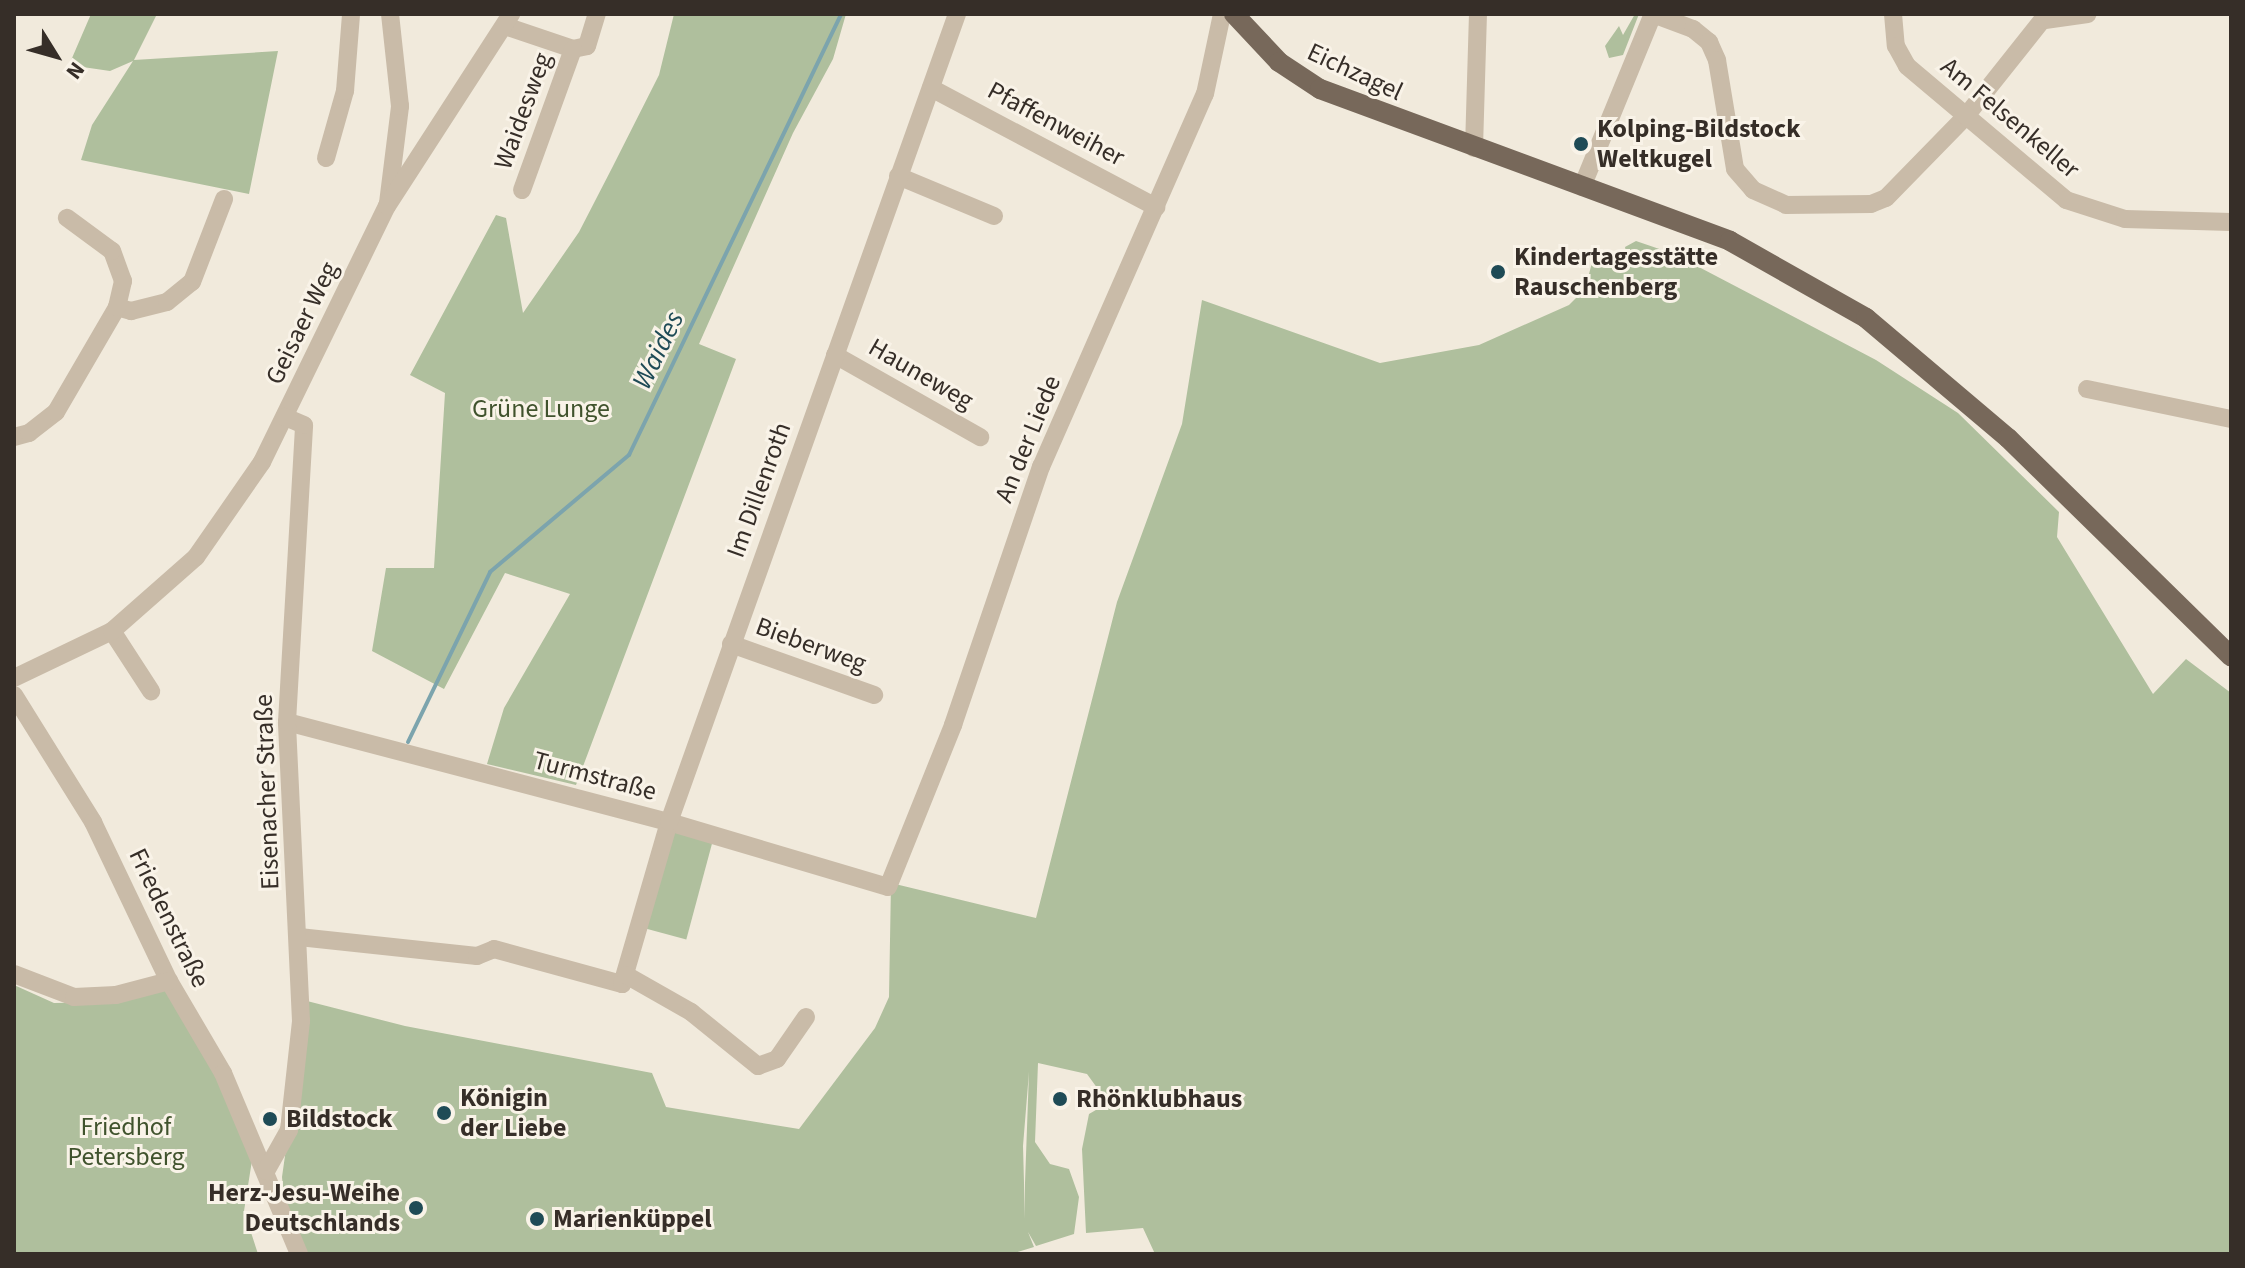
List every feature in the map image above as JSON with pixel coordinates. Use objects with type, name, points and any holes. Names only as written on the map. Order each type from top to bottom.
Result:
[{"type":"main road","name":"Eichzagel","points":[[1234,14],[1270,54],[1308,83],[1474,148],[1730,241],[1879,327],[2008,438],[2231,656]]},
{"type":"street","points":[[326,158],[345,91],[351,14]]},
{"type":"street","points":[[387,206],[400,106],[390,14]]},
{"type":"street","name":"Waidesweg","points":[[508,20],[573,49],[587,46],[597,14]]},
{"type":"street","name":"Im Dillenroth","points":[[669,822],[957,14]]},
{"type":"street","name":"An der Liede","points":[[888,887],[953,725],[1041,467],[1205,94],[1222,14]]},
{"type":"street","points":[[1474,148],[1478,14]]},
{"type":"street","points":[[1582,187],[1653,14],[1693,29],[1709,42],[1717,60],[1731,159],[1746,184],[1772,202],[1856,205],[1886,198],[1966,116],[2046,17],[2088,14]]},
{"type":"street","name":"Am Felsenkeller","points":[[1893,14],[1900,56],[2038,180],[2099,214],[2231,222]]},
{"type":"street","name":"Geisaer Weg","points":[[14,678],[112,631],[196,557],[262,462],[387,206],[508,20]]},
{"type":"street","name":"Waidesweg","points":[[522,190],[573,49]]},
{"type":"street","name":"Pfaffenweiher","points":[[931,88],[1156,207]]},
{"type":"street","points":[[898,176],[994,216]]},
{"type":"street","points":[[117,307],[131,311],[167,302],[192,282],[224,199]]},
{"type":"street","points":[[14,437],[29,433],[56,412],[117,307],[123,281],[112,251],[67,218]]},
{"type":"street","name":"Hauneweg","points":[[835,355],[980,437]]},
{"type":"street","points":[[2087,389],[2231,419]]},
{"type":"street","name":"Eisenacher Straße","points":[[266,1171],[289,1130],[301,1021],[287,722],[304,425],[285,417]]},
{"type":"street","points":[[112,631],[151,691]]},
{"type":"street","name":"Bieberweg","points":[[731,644],[874,695]]},
{"type":"street","name":"Friedenstraße","points":[[14,695],[93,822],[169,981],[223,1073],[299,1254]]},
{"type":"street","name":"Turmstraße","points":[[287,722],[669,822],[888,887]]},
{"type":"street","points":[[299,937],[477,956],[494,949],[622,984],[669,822]]},
{"type":"street","points":[[14,974],[74,997],[116,995],[169,981]]},
{"type":"street","points":[[626,975],[691,1012],[758,1066],[777,1059],[806,1017]]},
{"type":"green space","points":[[91,14],[157,14],[134,60],[278,51],[249,194],[81,160],[92,125],[133,61],[110,71],[69,65]]},
{"type":"green space","name":"Grüne Lunge","points":[[674,14],[846,14],[833,59],[793,133],[699,344],[736,359],[576,785],[487,764],[504,708],[570,594],[505,573],[444,689],[372,651],[386,568],[434,568],[445,393],[410,375],[496,215],[506,218],[523,313],[579,232],[659,75]]},
{"type":"green space","points":[[1635,14],[1639,14],[1623,55],[1609,58],[1605,46],[1619,26],[1623,35]]},
{"type":"green space","points":[[1636,241],[1674,254],[1876,360],[1958,413],[2059,512],[2057,537],[2153,694],[2186,659],[2231,693],[2231,1254],[1155,1254],[1143,1228],[1086,1233],[1082,1149],[1089,1114],[1101,1107],[1103,1096],[1087,1074],[1038,1063],[1035,1142],[1050,1164],[1069,1169],[1079,1197],[1074,1234],[1036,1246],[1028,1232],[1034,1247],[1011,1254],[305,1254],[284,1199],[282,1177],[307,1001],[405,1026],[652,1073],[666,1107],[799,1129],[875,1028],[889,997],[891,883],[1036,918],[1117,602],[1182,424],[1202,300],[1380,363],[1479,345],[1569,305],[1585,289],[1594,255],[1607,266],[1629,267],[1625,247]],"holes":[[[1029,1072],[1025,1219],[1023,1146]]]},
{"type":"green space","points":[[668,830],[712,842],[686,939],[642,928]]},
{"type":"green space","name":"Friedhof Petersberg","points":[[14,985],[54,1003],[121,1002],[168,987],[219,1075],[253,1154],[244,1211],[258,1254],[14,1254]]},
{"type":"waterway","name":"Waides","points":[[408,742],[490,572],[629,455],[841,14]]},
{"type":"place","name":"Kolping-Bildstock Weltkugel","points":[[1581,144]]},
{"type":"place","name":"Kindertagesstätte Rauschenberg","points":[[1498,272]]},
{"type":"place","name":"Rhönklubhaus","points":[[1060,1099]]},
{"type":"place","name":"Königin der Liebe","points":[[444,1113]]},
{"type":"place","name":"Bildstock","points":[[270,1119]]},
{"type":"place","name":"Herz-Jesu-Weihe Deutschlands","points":[[416,1208]]},
{"type":"place","name":"Marienküppel","points":[[537,1219]]}]
